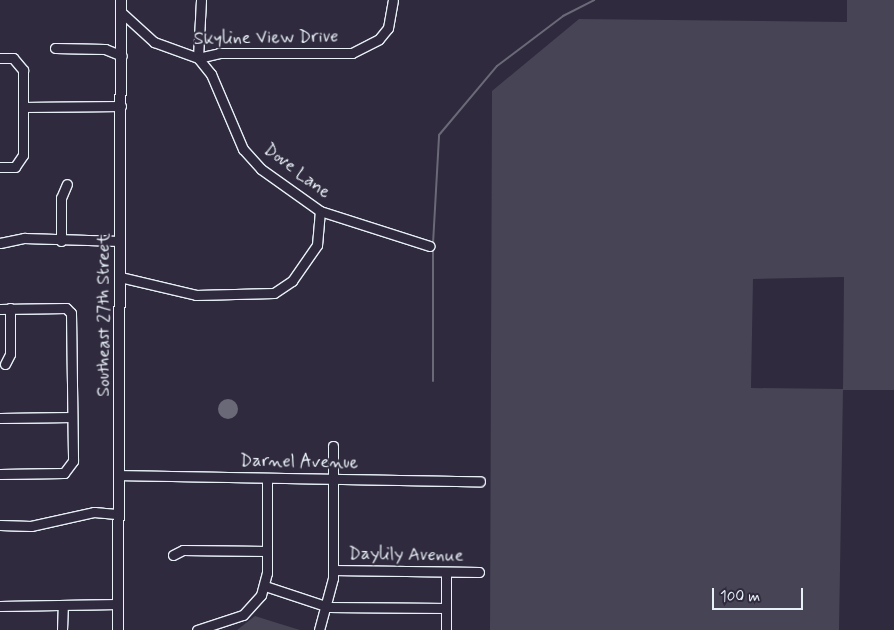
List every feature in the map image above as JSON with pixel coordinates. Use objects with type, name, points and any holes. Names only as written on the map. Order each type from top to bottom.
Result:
[{"type":"main road","name":"Southeast 27th Street","points":[[118,630],[122,0]]},
{"type":"street","points":[[198,58],[201,0]]},
{"type":"street","name":"Skyline View Drive","points":[[122,12],[154,42],[198,58],[219,53],[352,53],[379,39],[388,28],[393,0]]},
{"type":"street","points":[[105,49],[122,38]]},
{"type":"street","points":[[55,48],[105,49],[122,56]]},
{"type":"street","points":[[0,58],[20,62],[23,107],[20,163],[0,167]]},
{"type":"street","name":"Dove Lane","points":[[198,58],[210,74],[243,149],[261,169],[320,211],[430,246]]},
{"type":"street","points":[[23,107],[122,106]]},
{"type":"street","points":[[61,241],[61,198],[67,184]]},
{"type":"street","points":[[120,278],[196,295],[274,293],[292,281],[317,245],[320,211]]},
{"type":"street","points":[[0,243],[24,238],[61,241],[120,241]]},
{"type":"street","points":[[0,308],[69,309],[72,417],[70,470],[0,474]]},
{"type":"street","points":[[5,364],[10,354],[10,308]]},
{"type":"street","points":[[0,418],[72,417]]},
{"type":"street","points":[[319,630],[328,607],[333,570],[333,446]]},
{"type":"street","name":"Darnel Avenue","points":[[119,475],[480,480]]},
{"type":"street","points":[[198,630],[243,615],[256,604],[265,586],[267,478]]},
{"type":"street","points":[[0,525],[31,526],[94,512],[118,514]]},
{"type":"street","points":[[173,555],[184,550],[267,551]]},
{"type":"street","name":"Daylily Avenue","points":[[333,570],[479,572]]},
{"type":"street","points":[[446,572],[446,630]]},
{"type":"street","points":[[265,586],[328,607],[446,608]]},
{"type":"street","points":[[0,606],[118,604]]},
{"type":"street","points":[[62,630],[63,605]]},
{"type":"shaded area","points":[[847,0],[894,0],[894,390],[843,390],[839,630],[490,630],[492,91],[579,19],[847,22]],"holes":[[[844,277],[843,389],[751,388],[753,279]]]},
{"type":"shaded area","points":[[255,616],[274,622],[300,630],[237,630]]},
{"type":"water","points":[[228,399],[235,402],[238,409],[235,416],[228,419],[221,416],[218,409],[221,402]]},
{"type":"waterway","points":[[433,244],[439,135],[497,66],[563,16],[594,0]]},
{"type":"waterway","points":[[433,249],[433,381]]}]
